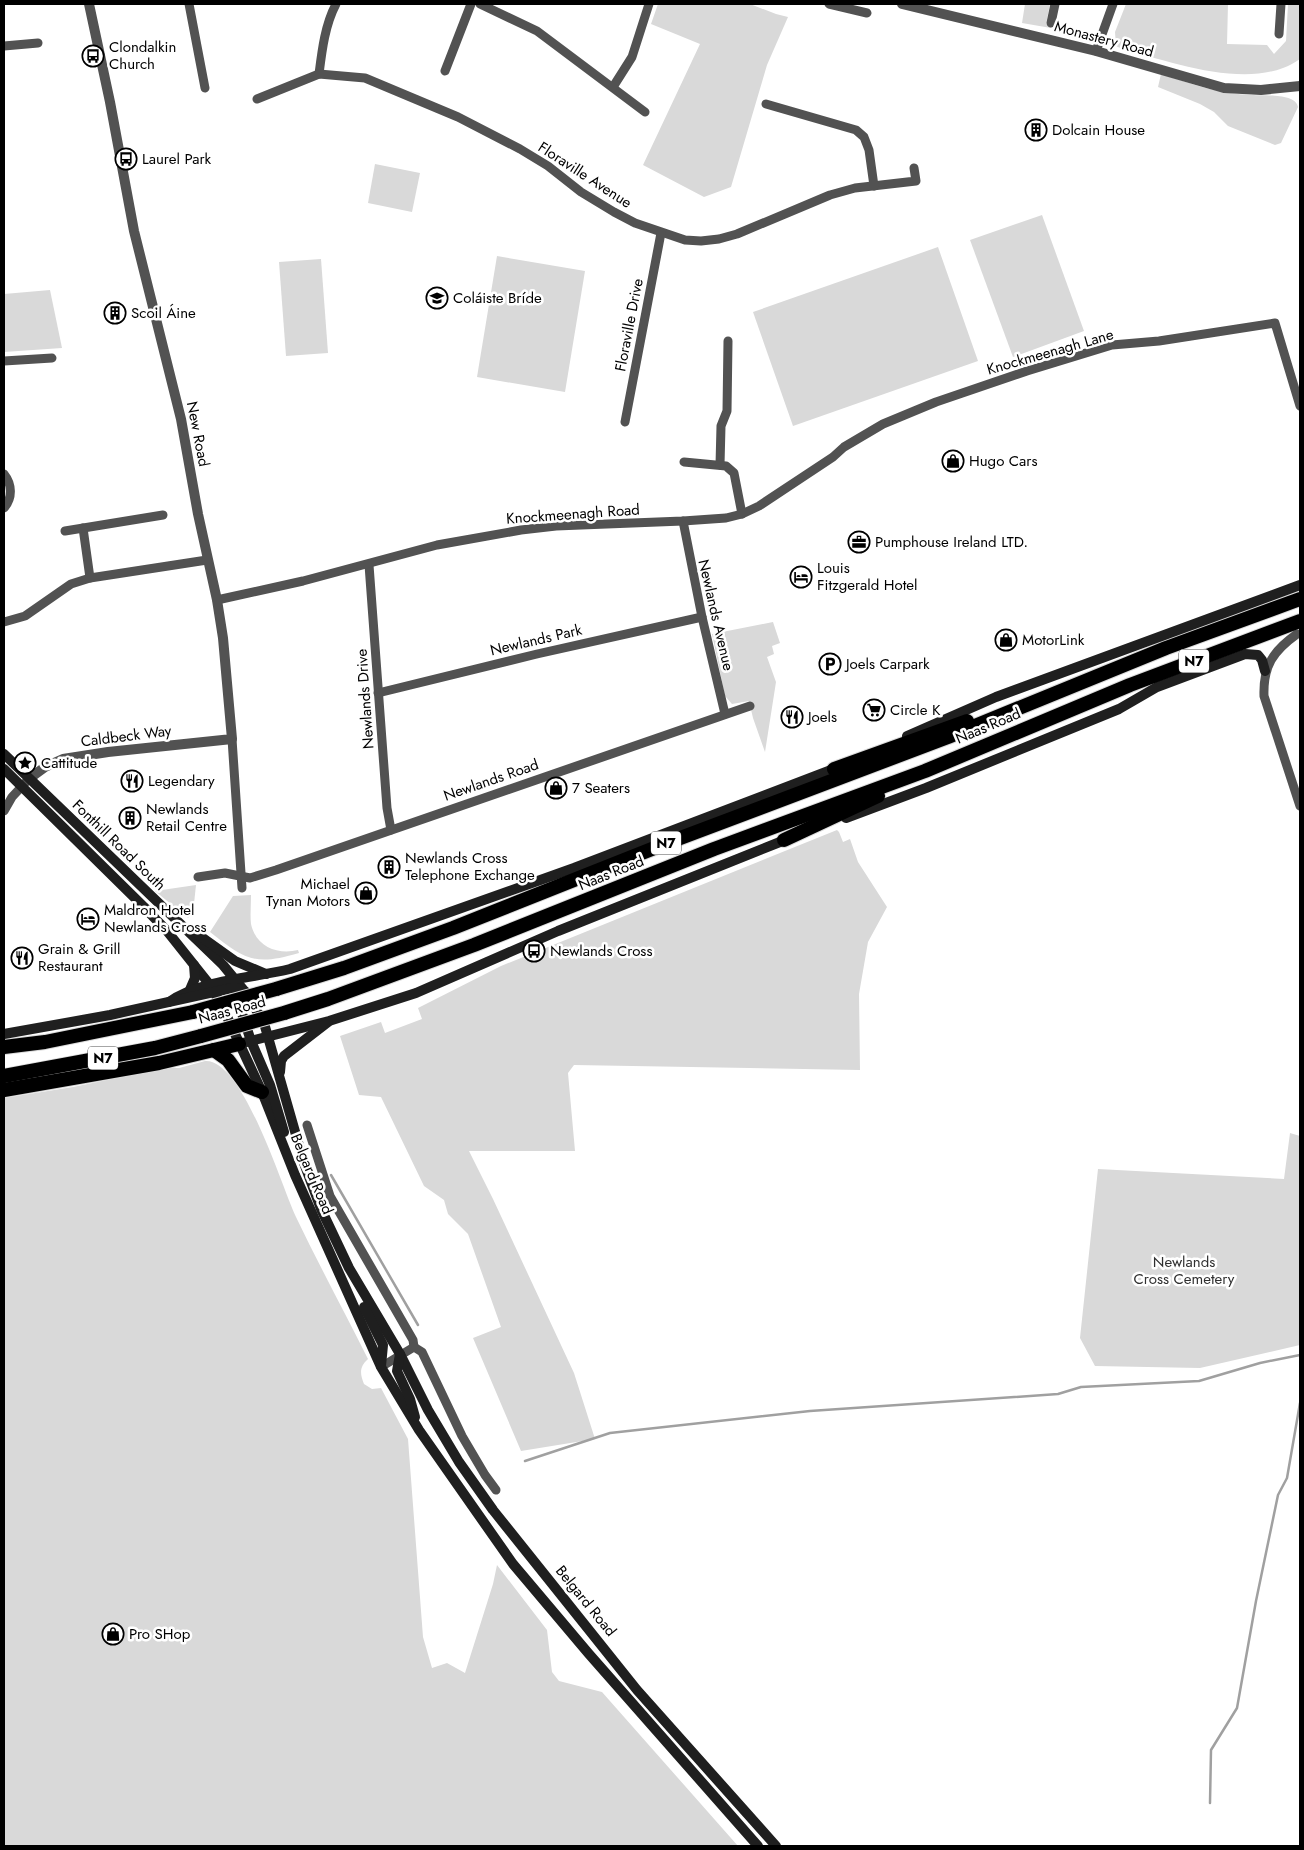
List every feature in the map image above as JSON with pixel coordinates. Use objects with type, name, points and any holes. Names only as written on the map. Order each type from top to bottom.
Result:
[{"type":"highway","name":"Naas Road","points":[[4,1047],[55,1040],[193,1012],[344,968],[444,932],[667,843],[948,737],[1055,692],[1199,636],[1300,600]]},
{"type":"highway","name":"Naas Road","points":[[4,1076],[155,1048],[328,1000],[439,959],[714,849],[924,771],[1130,685],[1299,629]]},
{"type":"highway","name":"N7","points":[[834,769],[940,730],[1055,692]]},
{"type":"highway","points":[[784,840],[865,803],[924,771]]},
{"type":"highway","points":[[4,1090],[159,1063],[245,1042]]},
{"type":"highway","points":[[214,1050],[228,1060],[247,1086],[262,1092]]},
{"type":"main road","name":"Naas Road","points":[[212,989],[240,986],[252,977],[290,969],[356,944],[514,890],[834,769],[996,697],[1300,585]]},
{"type":"main road","points":[[245,1042],[329,1021],[416,993],[534,942],[784,840],[926,788],[1119,709],[1158,687],[1245,654],[1258,655],[1262,660],[1265,671]]},
{"type":"main road","name":"Fonthill Road South","points":[[4,754],[174,919],[240,986]]},
{"type":"main road","name":"Fonthill Road South","points":[[4,769],[144,907],[194,964],[212,989]]},
{"type":"main road","points":[[174,919],[236,961],[267,975]]},
{"type":"main road","points":[[189,992],[195,978],[194,964]]},
{"type":"main road","points":[[240,986],[236,995],[245,1042],[270,1086],[281,1118],[290,1158]]},
{"type":"main road","name":"Belgard Road","points":[[240,986],[258,1011],[269,1036],[304,1163],[321,1209],[359,1287],[400,1354],[432,1418],[459,1462],[493,1510],[637,1690],[776,1846]]},
{"type":"main road","points":[[169,1002],[179,995],[212,989]]},
{"type":"main road","points":[[4,1034],[110,1015],[169,1002],[212,989]]},
{"type":"main road","name":"Belgard Road","points":[[212,989],[245,1042],[262,1092],[290,1158],[295,1175],[381,1367],[419,1430],[513,1564],[589,1654],[758,1846]]},
{"type":"main road","points":[[280,1078],[281,1061],[284,1056],[311,1037],[329,1021]]},
{"type":"main road","name":"Belgard Road","points":[[359,1287],[361,1300],[383,1345],[381,1367]]},
{"type":"main road","name":"Belgard Road","points":[[400,1354],[397,1370],[410,1399],[419,1430]]},
{"type":"street","name":"New Road","points":[[89,4],[110,102],[134,231],[181,419],[207,560],[217,600],[224,646],[242,888]]},
{"type":"street","points":[[189,4],[205,88]]},
{"type":"street","points":[[319,74],[322,51],[331,14],[336,4]]},
{"type":"street","points":[[445,71],[472,4]]},
{"type":"street","points":[[480,4],[537,31],[645,112]]},
{"type":"street","points":[[613,87],[632,57],[649,4]]},
{"type":"street","points":[[829,4],[867,14]]},
{"type":"street","name":"Monastery Road","points":[[902,4],[917,6],[1096,51],[1224,88],[1261,90],[1300,86]]},
{"type":"street","points":[[1051,23],[1055,4]]},
{"type":"street","points":[[1096,51],[1114,4]]},
{"type":"street","points":[[1279,34],[1280,4]]},
{"type":"street","points":[[4,46],[38,43]]},
{"type":"street","name":"Floraville Avenue","points":[[257,99],[319,74],[365,78],[458,116],[548,166],[581,192],[614,212],[660,233],[685,240],[719,239],[737,234],[830,195],[855,188],[916,181],[914,168]]},
{"type":"street","points":[[766,104],[856,130],[864,137],[869,150],[874,186]]},
{"type":"street","name":"Floraville Drive","points":[[625,422],[660,233]]},
{"type":"street","name":"Knockmeenagh Lane","points":[[832,457],[844,447],[883,424],[936,402],[1112,345],[1177,338],[1275,323],[1300,406]]},
{"type":"street","points":[[720,465],[721,426],[727,411],[728,341]]},
{"type":"street","points":[[4,361],[52,358]]},
{"type":"street","name":"Knockmeenagh Road","points":[[217,600],[369,564],[437,545],[521,530],[556,526],[683,522],[726,518],[742,514],[759,506],[832,457]]},
{"type":"street","points":[[684,462],[726,466],[734,473],[742,514]]},
{"type":"street","points":[[4,474],[11,490],[10,498],[4,508]]},
{"type":"street","points":[[65,531],[162,515]]},
{"type":"street","name":"Newlands Avenue","points":[[683,522],[702,616],[725,714]]},
{"type":"street","points":[[83,528],[90,578]]},
{"type":"street","points":[[4,622],[25,616],[71,584],[90,578],[207,560]]},
{"type":"street","name":"Newlands Drive","points":[[369,564],[387,808],[391,830]]},
{"type":"street","name":"Newlands Park","points":[[378,693],[702,616]]},
{"type":"street","points":[[1299,629],[1283,644],[1265,671],[1264,696],[1300,806]]},
{"type":"street","name":"Newlands Road","points":[[198,877],[225,873],[250,878],[276,870],[750,706]]},
{"type":"street","name":"Caldbeck Way","points":[[30,778],[45,767],[63,759],[108,752],[232,739]]},
{"type":"street","points":[[4,811],[12,797],[30,778]]},
{"type":"street","name":"Belgard Road","points":[[307,1125],[330,1196],[393,1304],[413,1340],[414,1346],[422,1352],[462,1436],[496,1490]]},
{"type":"street","points":[[381,1367],[414,1346]]},
{"type":"green space","points":[[658,4],[750,4],[788,17],[767,65],[731,187],[704,197],[643,165],[700,44],[651,24]]},
{"type":"green space","points":[[1025,4],[1050,4],[1046,24],[1051,28],[1022,23]]},
{"type":"green space","points":[[1126,4],[1228,4],[1227,44],[1267,45],[1274,54],[1286,41],[1288,4],[1300,4],[1300,59],[1285,67],[1264,73],[1223,73],[1180,65],[1120,48],[1116,46],[1115,32]]},
{"type":"green space","points":[[1161,74],[1217,91],[1286,97],[1292,99],[1298,107],[1281,143],[1275,145],[1228,126],[1214,112],[1200,104],[1158,87]]},
{"type":"green space","points":[[375,164],[420,173],[412,212],[368,203]]},
{"type":"green space","points":[[1042,215],[1084,331],[1013,357],[970,240]]},
{"type":"green space","points":[[938,247],[978,361],[793,426],[753,312]]},
{"type":"green space","points":[[497,256],[585,271],[565,392],[477,377]]},
{"type":"green space","points":[[321,259],[328,353],[286,356],[279,262]]},
{"type":"green space","points":[[50,290],[62,348],[4,352],[4,294]]},
{"type":"green space","points":[[773,622],[780,643],[772,646],[774,654],[767,657],[776,682],[765,752],[749,701],[732,704],[725,696],[712,634]]},
{"type":"green space","points":[[837,830],[843,842],[850,839],[858,862],[887,907],[868,942],[859,994],[860,1070],[574,1065],[568,1073],[575,1151],[469,1151],[574,1373],[595,1439],[521,1451],[473,1338],[501,1327],[468,1234],[448,1214],[444,1200],[424,1186],[381,1097],[359,1095],[340,1036],[381,1022],[385,1033],[422,1019],[418,1008],[501,966]]},
{"type":"green space","points":[[196,885],[193,913],[188,918],[155,891]]},
{"type":"green space","points":[[251,895],[251,924],[258,938],[269,948],[283,951],[298,950],[299,953],[271,959],[251,958],[232,949],[210,932],[233,896]]},
{"type":"green space","points":[[205,1061],[219,1066],[233,1080],[247,1101],[260,1127],[296,1217],[368,1359],[361,1371],[364,1384],[372,1389],[381,1388],[408,1439],[423,1637],[432,1668],[447,1663],[465,1673],[493,1584],[497,1565],[547,1630],[552,1672],[559,1681],[602,1692],[738,1846],[4,1846],[4,1098],[73,1087],[165,1068],[179,1068]]},
{"type":"green space","name":"Newlands Cross Cemetery","points":[[1290,1133],[1300,1136],[1300,1345],[1200,1368],[1095,1366],[1080,1338],[1098,1169],[1284,1179]]},
{"type":"waterway","points":[[331,1175],[418,1325]]},
{"type":"waterway","points":[[525,1461],[610,1433],[810,1411],[1058,1394],[1081,1387],[1199,1381],[1260,1363],[1300,1355]]},
{"type":"waterway","points":[[1210,1803],[1211,1750],[1237,1708],[1256,1601],[1278,1495],[1287,1478],[1300,1403]]},
{"type":"place","name":"Clondalkin Church","points":[[93,56]]},
{"type":"place","name":"Dolcain House","points":[[1036,130]]},
{"type":"place","name":"Laurel Park","points":[[126,159]]},
{"type":"place","name":"Coláiste Bríde","points":[[437,298]]},
{"type":"place","name":"Scoil Áine","points":[[115,313]]},
{"type":"place","name":"Hugo Cars","points":[[953,461]]},
{"type":"place","name":"Pumphouse Ireland LTD.","points":[[859,542]]},
{"type":"place","name":"Louis Fitzgerald Hotel","points":[[801,577]]},
{"type":"place","name":"MotorLink","points":[[1006,640]]},
{"type":"place","name":"Joels Carpark","points":[[830,664]]},
{"type":"place","name":"Circle K","points":[[874,710]]},
{"type":"place","name":"Joels","points":[[792,717]]},
{"type":"place","name":"Cattitude","points":[[25,763]]},
{"type":"place","name":"Legendary","points":[[132,781]]},
{"type":"place","name":"7 Seaters","points":[[556,788]]},
{"type":"place","name":"Newlands Retail Centre","points":[[130,818]]},
{"type":"place","name":"Newlands Cross Telephone Exchange","points":[[389,867]]},
{"type":"place","name":"Michael Tynan Motors","points":[[366,893]]},
{"type":"place","name":"Maldron Hotel Newlands Cross","points":[[88,919]]},
{"type":"place","name":"Newlands Cross","points":[[534,951]]},
{"type":"place","name":"Grain & Grill Restaurant","points":[[22,958]]},
{"type":"place","name":"Pro SHop","points":[[113,1634]]}]
